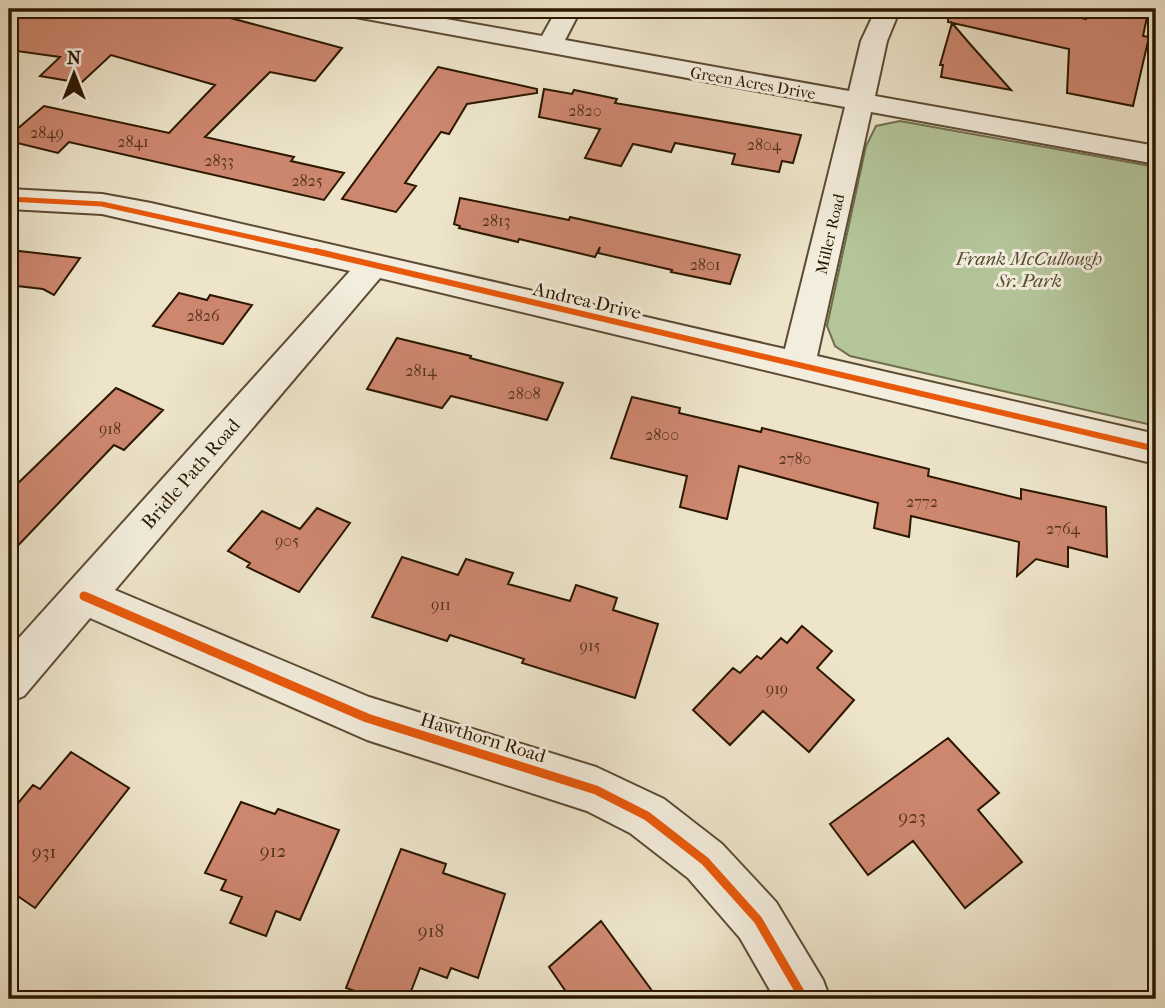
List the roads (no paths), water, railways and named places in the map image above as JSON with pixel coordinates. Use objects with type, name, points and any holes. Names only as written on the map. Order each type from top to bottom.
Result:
[{"type":"street","name":"Green Acres Drive","points":[[350,9],[1156,155]]},
{"type":"street","points":[[549,46],[569,9]]},
{"type":"street","name":"Miller Road","points":[[798,366],[874,41],[888,9]]},
{"type":"street","name":"Andrea Drive","points":[[9,199],[52,200],[150,213],[1156,449]]},
{"type":"street","name":"Bridle Path Road","points":[[9,681],[372,267]]},
{"type":"street","name":"Hawthorn Road","points":[[84,596],[368,718],[596,790],[647,816],[705,861],[758,920],[804,999]]},
{"type":"park label","name":"Frank McCullough Sr. Park","points":[[1029,270]]}]
